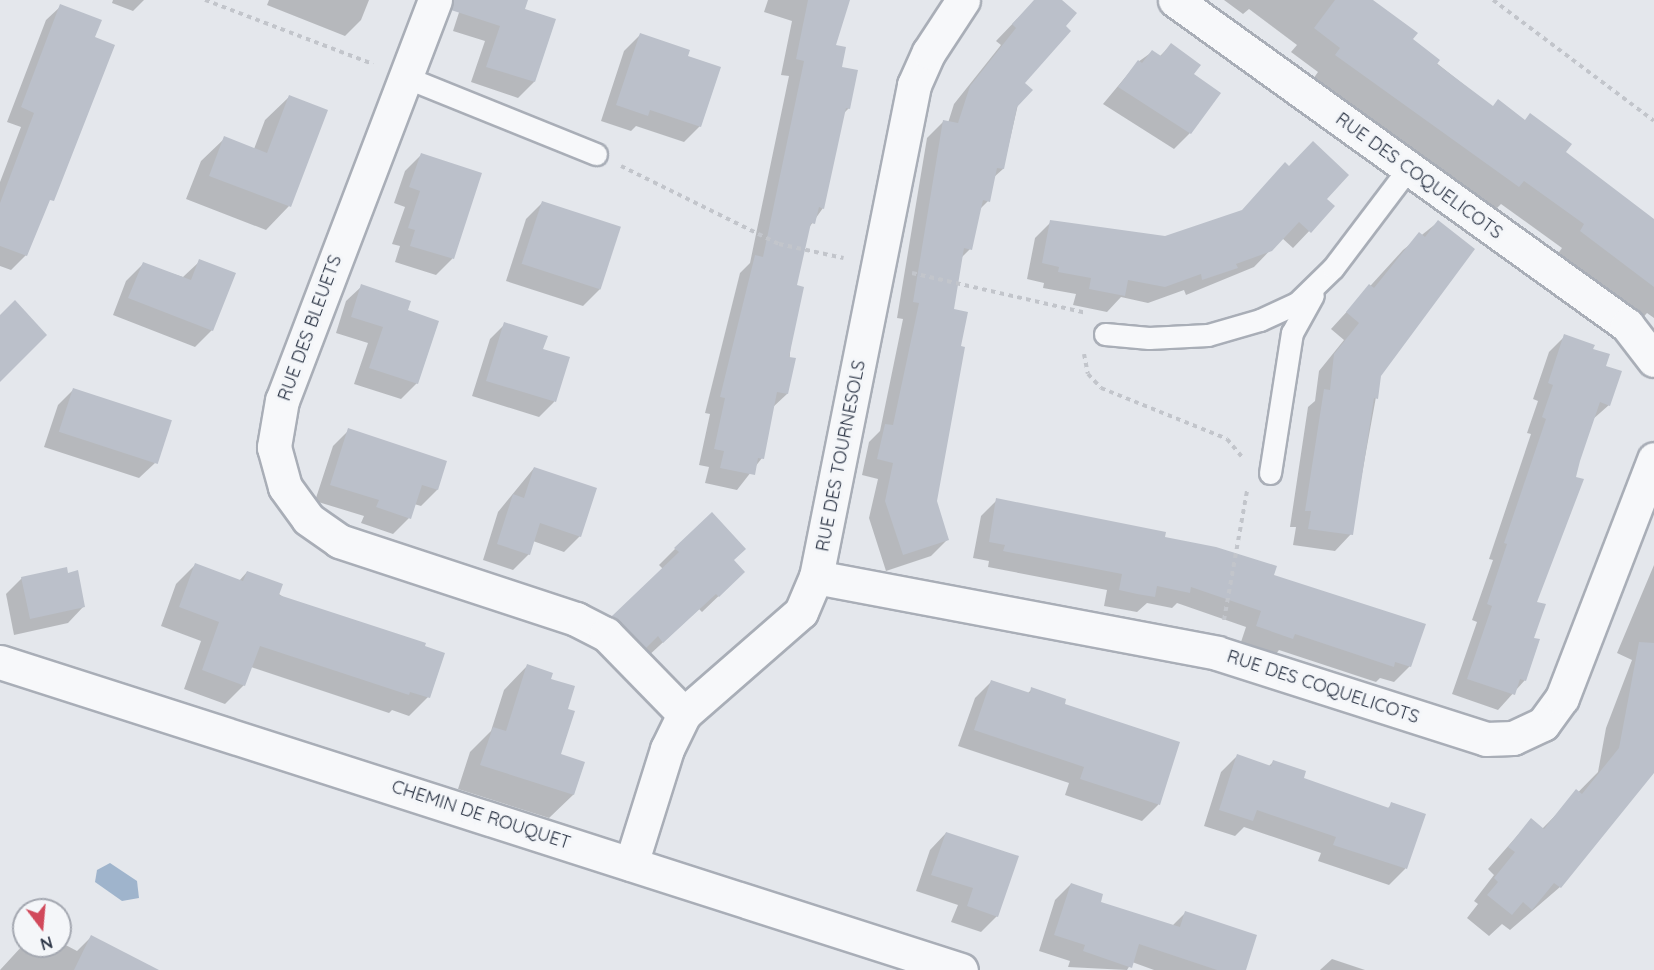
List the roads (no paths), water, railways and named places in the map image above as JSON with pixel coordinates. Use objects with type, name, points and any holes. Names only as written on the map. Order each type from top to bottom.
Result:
[{"type":"street","name":"RUE DES BLEUETS","points":[[435,0],[282,400],[274,447],[285,487],[308,519],[339,541],[576,619],[606,634],[684,714]]},
{"type":"street","name":"RUE DES TOURNESOLS","points":[[631,864],[667,749],[684,714],[801,612],[816,577],[914,85],[929,52],[963,0]]},
{"type":"street","name":"RUE DES COQUELICOTS","points":[[1175,0],[1627,325],[1654,360]]},
{"type":"street","name":"RUE DES COQUELICOTS","points":[[816,577],[1217,653],[1486,739],[1513,738],[1543,724],[1562,698],[1654,459]]},
{"type":"street","name":"CHEMIN DE ROUQUET","points":[[0,662],[961,970]]},
{"type":"lane","points":[[405,77],[596,154]]},
{"type":"lane","points":[[1270,473],[1292,333],[1304,307],[1408,169]]},
{"type":"lane","points":[[1105,334],[1149,338],[1208,335],[1260,320],[1297,303],[1333,268]]},
{"type":"water","points":[[110,863],[137,881],[139,898],[122,901],[95,882],[97,870]]}]
